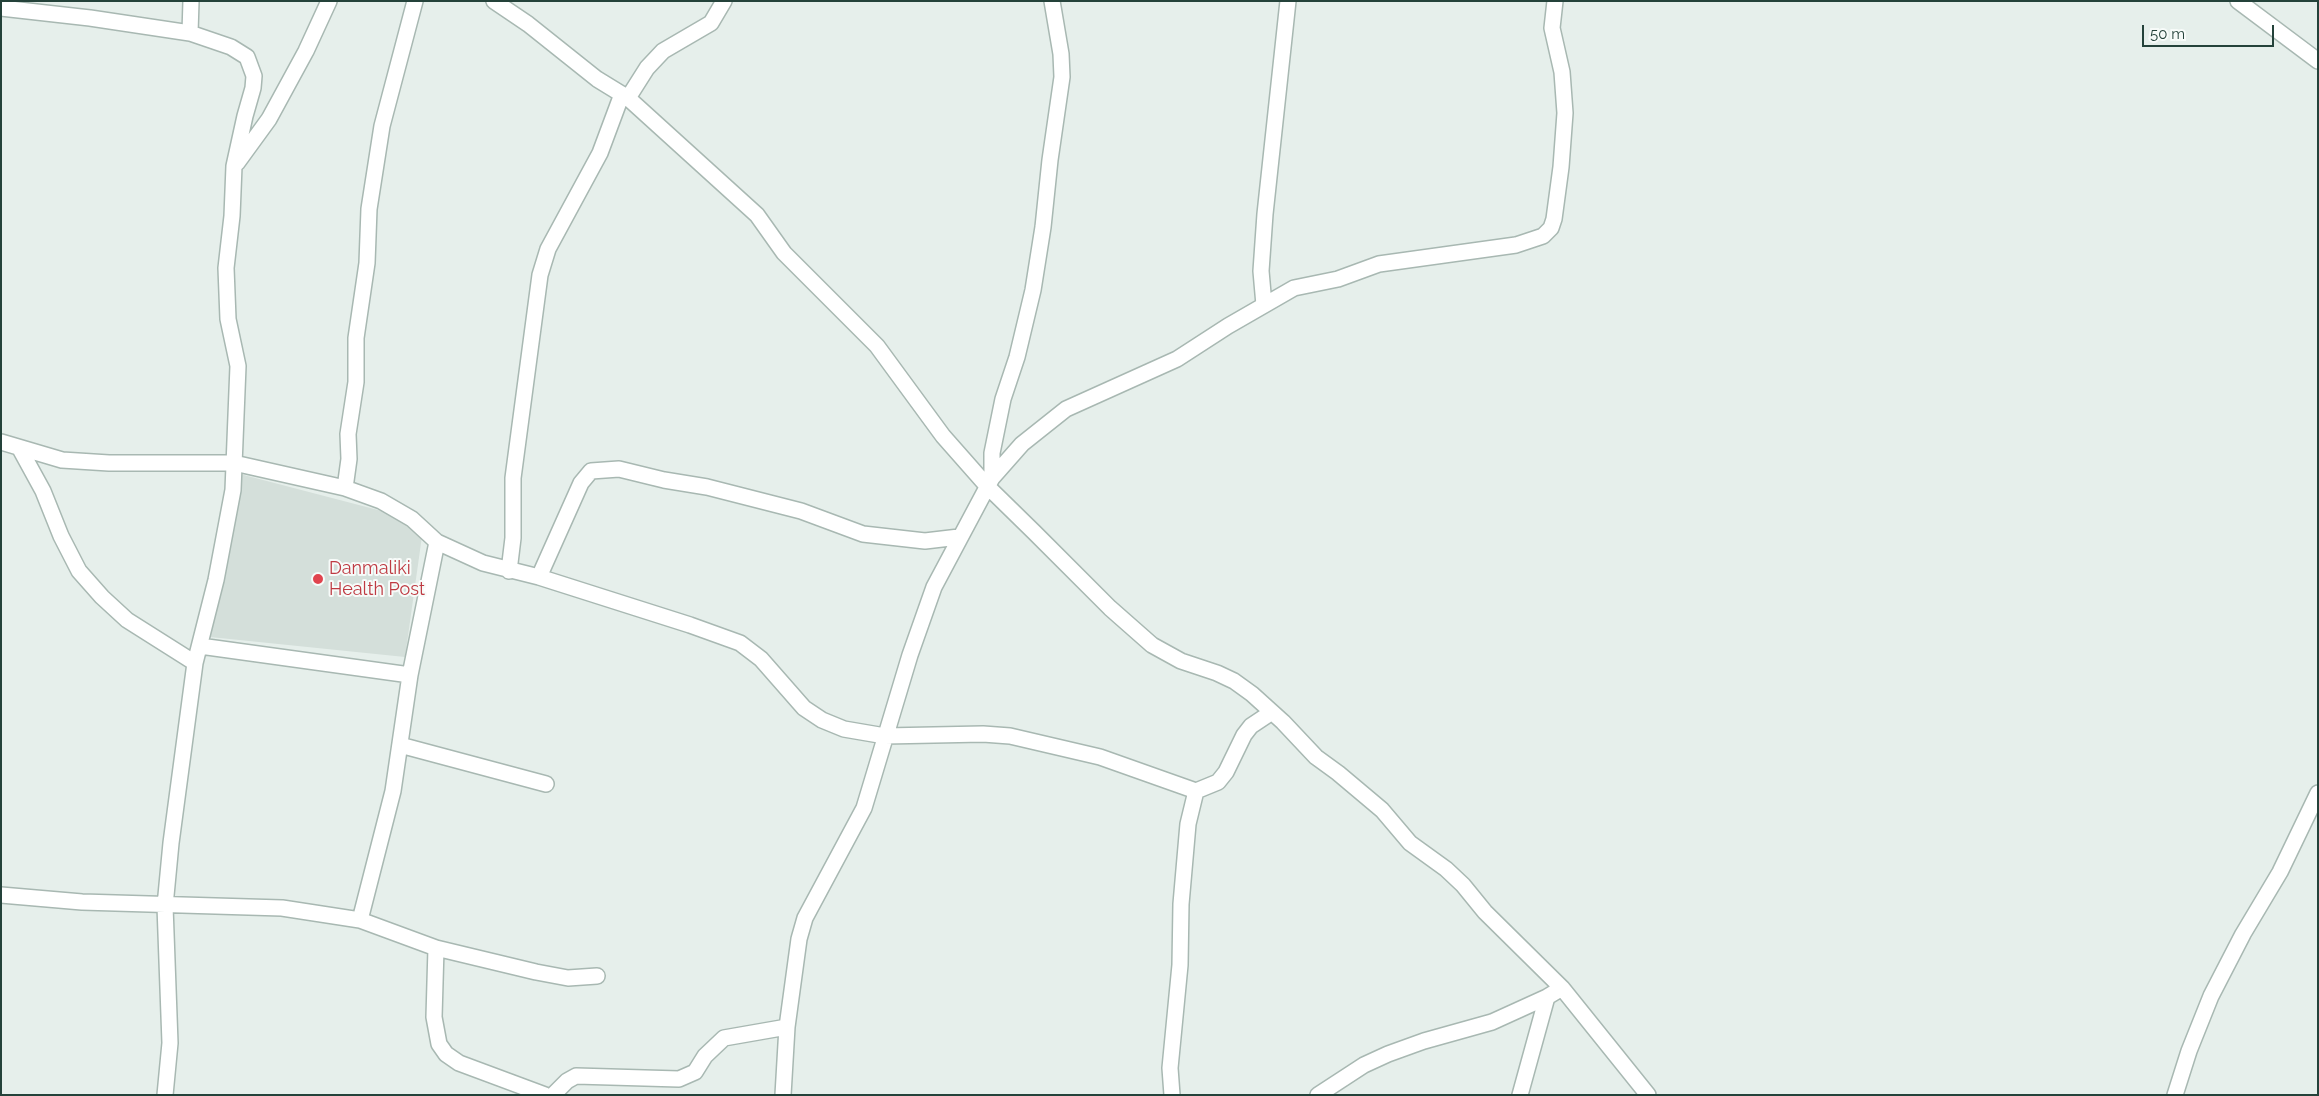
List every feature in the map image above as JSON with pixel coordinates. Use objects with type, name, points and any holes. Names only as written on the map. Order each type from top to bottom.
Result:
[{"type":"street","points":[[190,32],[191,1]]},
{"type":"street","points":[[234,166],[269,119],[306,51],[329,1]]},
{"type":"street","points":[[345,488],[349,459],[348,434],[356,382],[356,338],[367,263],[370,209],[382,126],[414,1]]},
{"type":"street","points":[[494,1],[528,24],[598,79],[625,96],[757,215],[784,253],[877,346],[937,428],[1110,608],[1152,645],[1181,662],[1217,672],[1252,694],[1316,757],[1382,810],[1410,844],[1446,869],[1463,885],[1485,912],[1562,988],[1648,1095]]},
{"type":"street","points":[[509,571],[513,538],[514,469],[540,275],[548,249],[600,153],[625,96],[663,51],[712,23],[724,1]]},
{"type":"street","points":[[990,482],[992,454],[1003,399],[1017,358],[1033,290],[1043,227],[1062,77],[1052,1]]},
{"type":"street","points":[[1264,305],[1261,271],[1288,1]]},
{"type":"street","points":[[783,1095],[786,1028],[799,938],[805,918],[864,808],[885,736],[934,587],[990,482],[1022,444],[1066,409],[1177,359],[1228,326],[1294,288],[1338,279],[1379,264],[1516,245],[1535,240],[1547,233],[1554,219],[1557,200],[1564,113],[1562,72],[1552,28],[1555,1]]},
{"type":"street","points":[[2238,1],[2318,61]]},
{"type":"street","points":[[1,8],[190,32],[231,47],[248,57],[254,76],[253,88],[234,166],[232,216],[226,268],[228,319],[238,366],[232,490],[217,571],[196,663],[171,843],[165,906],[170,1043],[165,1095]]},
{"type":"street","points":[[1246,316],[1261,271]]},
{"type":"street","points":[[1,442],[62,460],[109,463],[234,463],[345,488],[380,501],[412,518],[436,542],[482,563],[539,577],[690,625],[740,643],[761,658],[804,708],[822,720],[844,729],[885,736],[982,734],[1010,736],[1100,757],[1196,791],[1218,782],[1226,772],[1244,735],[1251,726],[1272,712]]},
{"type":"street","points":[[20,449],[43,491],[61,536],[79,571],[102,598],[127,620],[196,663]]},
{"type":"street","points":[[539,577],[581,483],[591,471],[619,469],[664,480],[707,487],[801,511],[863,534],[925,541],[959,537]]},
{"type":"street","points":[[360,920],[393,791],[410,675],[436,542]]},
{"type":"street","points":[[200,646],[410,675]]},
{"type":"street","points":[[400,745],[546,784]]},
{"type":"street","points":[[1172,1095],[1170,1068],[1180,965],[1181,904],[1188,824],[1196,791]]},
{"type":"street","points":[[2175,1095],[2189,1050],[2211,996],[2243,934],[2280,872],[2318,792]]},
{"type":"street","points":[[1,895],[165,906],[282,908],[360,920],[436,948],[568,978],[597,976]]},
{"type":"street","points":[[436,948],[434,1017],[436,1034],[443,1049],[459,1063],[545,1095]]},
{"type":"street","points":[[1318,1095],[1364,1065],[1388,1054],[1492,1022],[1547,997],[1562,988]]},
{"type":"street","points":[[1520,1095],[1547,997]]},
{"type":"street","points":[[553,1095],[567,1081],[576,1076],[679,1079],[695,1072],[705,1056],[724,1038],[786,1028]]},
{"type":"shaded area","name":"Danmaliki Health Post","points":[[240,474],[424,522],[405,657],[210,637]]},
{"type":"place","name":"Danmaliki Health Post","points":[[318,579]]}]
